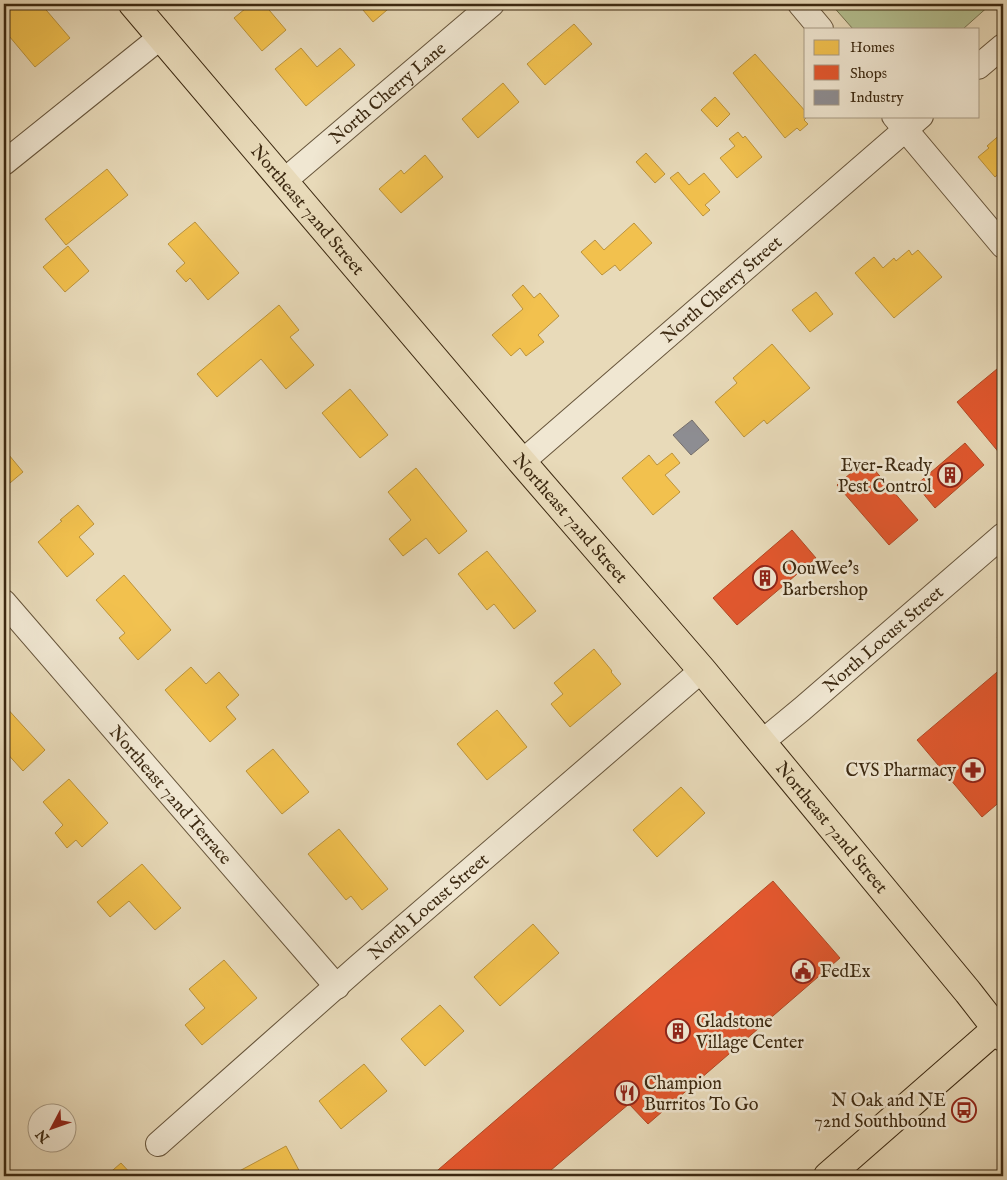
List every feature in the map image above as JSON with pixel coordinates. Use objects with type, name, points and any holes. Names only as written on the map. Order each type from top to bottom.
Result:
[{"type":"main road","name":"Northeast 72nd Street","points":[[133,4],[522,462],[702,670],[824,820],[1001,1030]]},
{"type":"main road","points":[[828,1176],[1001,1030]]},
{"type":"street","name":"North Cherry Lane","points":[[284,181],[492,4]]},
{"type":"street","points":[[800,4],[819,28]]},
{"type":"street","points":[[4,163],[162,36]]},
{"type":"street","points":[[980,65],[1003,46]]},
{"type":"street","points":[[907,121],[1003,246]]},
{"type":"street","name":"North Cherry Street","points":[[522,462],[907,121]]},
{"type":"street","name":"North Locust Street","points":[[762,742],[1003,535]]},
{"type":"street","name":"Northeast 72nd Terrace","points":[[4,602],[337,987]]},
{"type":"street","name":"North Locust Street","points":[[158,1144],[374,953],[702,670]]},
{"type":"green space","points":[[831,4],[991,4],[964,28],[852,28]]},
{"type":"building: Homes","points":[[10,4],[41,4],[70,38],[35,67],[4,30],[4,9]]},
{"type":"building: Homes","points":[[251,4],[264,4],[286,30],[262,51],[234,18]]},
{"type":"building: Homes","points":[[358,4],[394,4],[373,22]]},
{"type":"building: Homes","points":[[574,24],[592,44],[545,85],[527,64]]},
{"type":"building: Homes","points":[[301,48],[317,67],[340,48],[355,65],[306,106],[275,69]]},
{"type":"building: Homes","points":[[755,54],[804,110],[804,118],[806,118],[804,120],[808,124],[800,131],[797,128],[785,138],[733,73]]},
{"type":"building: Homes","points":[[503,83],[519,102],[478,138],[462,119]]},
{"type":"building: Homes","points":[[715,97],[730,114],[717,127],[701,110]]},
{"type":"building: Homes","points":[[738,132],[743,138],[745,136],[762,157],[737,178],[720,158],[735,146],[729,139]]},
{"type":"building: Homes","points":[[1003,132],[1003,170],[995,177],[978,157]]},
{"type":"building: Homes","points":[[646,153],[665,174],[655,183],[636,162]]},
{"type":"building: Homes","points":[[425,155],[443,177],[401,213],[379,189],[401,170],[404,174]]},
{"type":"building: Homes","points":[[107,169],[128,195],[66,245],[45,219]]},
{"type":"building: Homes","points":[[678,172],[689,185],[704,173],[720,192],[705,205],[710,210],[703,216],[670,178]]},
{"type":"building: Homes","points":[[195,222],[239,273],[208,300],[190,278],[186,282],[176,271],[185,263],[168,244]]},
{"type":"building: Homes","points":[[634,223],[652,243],[620,271],[615,265],[602,275],[581,252],[595,240],[604,250]]},
{"type":"building: Homes","points":[[68,246],[89,271],[65,292],[43,267]]},
{"type":"building: Homes","points":[[909,250],[912,255],[918,250],[942,277],[894,318],[855,273],[874,257],[883,268],[894,258],[896,261]]},
{"type":"building: Homes","points":[[523,285],[534,298],[540,293],[559,316],[538,335],[544,342],[526,356],[520,348],[511,356],[492,335],[523,309],[512,295]]},
{"type":"building: Homes","points":[[816,292],[833,314],[810,332],[792,310]]},
{"type":"building: Homes","points":[[279,305],[299,330],[290,337],[314,365],[286,389],[261,359],[217,397],[197,374]]},
{"type":"building: Homes","points":[[772,344],[810,388],[767,424],[764,420],[744,437],[715,402],[737,383],[733,378]]},
{"type":"building: Homes","points":[[350,389],[388,435],[360,458],[322,413]]},
{"type":"building: Homes","points":[[4,449],[23,472],[4,488]]},
{"type":"building: Homes","points":[[672,453],[680,463],[665,475],[680,492],[653,515],[622,478],[649,455],[657,465]]},
{"type":"building: Homes","points":[[416,468],[467,531],[439,554],[426,538],[403,556],[389,539],[411,520],[388,492]]},
{"type":"building: Homes","points":[[78,505],[94,524],[79,537],[94,554],[67,577],[38,542]]},
{"type":"building: Homes","points":[[487,551],[536,611],[514,629],[494,604],[487,610],[458,574]]},
{"type":"building: Homes","points":[[124,575],[171,630],[138,660],[119,638],[125,633],[96,600]]},
{"type":"building: Homes","points":[[594,649],[621,684],[570,727],[551,704],[563,694],[554,683]]},
{"type":"building: Homes","points":[[191,667],[206,684],[219,672],[239,695],[226,707],[236,719],[210,742],[165,690]]},
{"type":"building: Homes","points":[[4,705],[45,750],[23,771],[4,750]]},
{"type":"building: Homes","points":[[497,710],[527,747],[487,780],[457,744]]},
{"type":"building: Homes","points":[[273,749],[309,792],[282,814],[246,771]]},
{"type":"building: Homes","points":[[69,779],[108,823],[82,847],[76,840],[67,848],[55,833],[63,825],[43,802]]},
{"type":"building: Homes","points":[[681,787],[705,813],[657,857],[633,830]]},
{"type":"building: Homes","points":[[339,829],[388,889],[362,910],[351,896],[346,900],[308,854]]},
{"type":"building: Homes","points":[[142,864],[181,908],[155,930],[129,901],[110,917],[97,902]]},
{"type":"building: Homes","points":[[533,924],[559,953],[500,1006],[474,977]]},
{"type":"building: Homes","points":[[224,960],[257,998],[202,1045],[185,1025],[205,1008],[189,989]]},
{"type":"building: Homes","points":[[440,1005],[464,1031],[425,1066],[401,1039]]},
{"type":"building: Homes","points":[[364,1064],[387,1091],[341,1129],[319,1101]]},
{"type":"building: Homes","points":[[286,1146],[302,1176],[230,1176]]},
{"type":"building: Homes","points":[[121,1163],[133,1176],[106,1176]]},
{"type":"building: Shops","points":[[1003,364],[1003,454],[1001,455],[957,402]]},
{"type":"building: Shops","name":"Ever-Ready Pest Control","points":[[965,443],[984,465],[935,508],[916,485]]},
{"type":"building: Shops","points":[[866,460],[918,520],[889,545],[837,485]]},
{"type":"building: Shops","name":"OouWee's Barbershop","points":[[792,530],[816,558],[737,625],[713,598]]},
{"type":"building: Shops","points":[[1003,632],[1003,644],[997,637]]},
{"type":"building: Shops","name":"CVS Pharmacy","points":[[1003,667],[1003,799],[982,817],[917,740]]},
{"type":"building: Shops","name":"Gladstone Village Center","points":[[773,881],[840,958],[648,1124],[629,1104],[544,1176],[431,1176]]},
{"type":"building: Industry","points":[[692,420],[709,440],[691,455],[673,435]]},
{"type":"place","name":"Ever-Ready Pest Control","points":[[950,475]]},
{"type":"place","name":"OouWee's Barbershop","points":[[765,578]]},
{"type":"place","name":"CVS Pharmacy","points":[[973,770]]},
{"type":"place","name":"FedEx","points":[[803,971]]},
{"type":"place","name":"Gladstone Village Center","points":[[678,1031]]},
{"type":"place","name":"Champion Burritos To Go","points":[[627,1093]]},
{"type":"place","name":"N Oak and NE 72nd Southbound","points":[[964,1110]]}]
